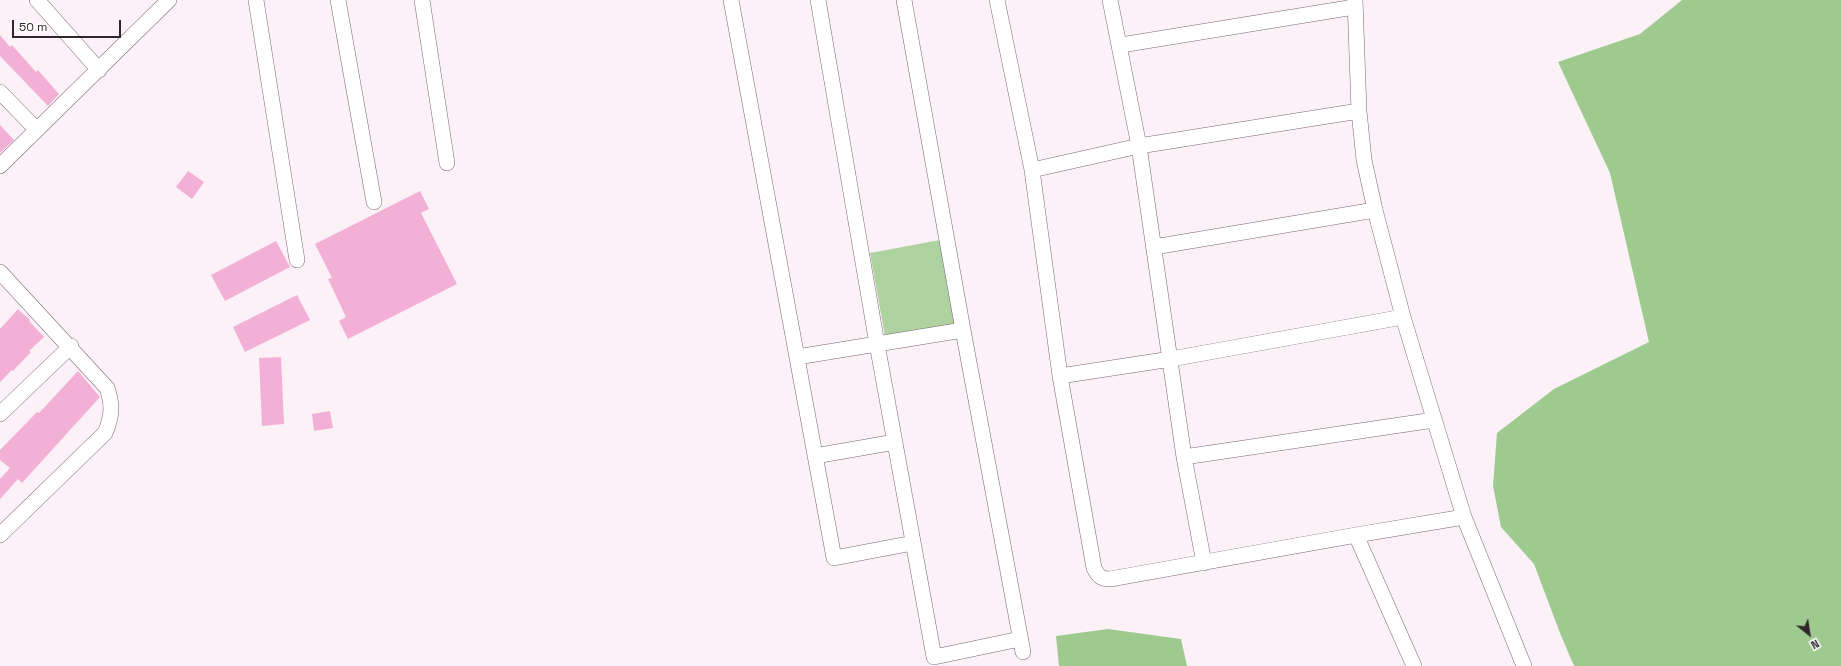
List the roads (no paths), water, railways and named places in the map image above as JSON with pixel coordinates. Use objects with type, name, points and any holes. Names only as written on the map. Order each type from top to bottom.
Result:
[{"type":"street","points":[[37,0],[99,70]]},
{"type":"street","points":[[256,0],[297,260]]},
{"type":"street","points":[[338,0],[374,202]]},
{"type":"street","points":[[422,0],[447,162]]},
{"type":"street","points":[[731,0],[834,558],[913,543]]},
{"type":"street","points":[[818,0],[877,344],[934,657],[1022,645],[963,330],[904,0]]},
{"type":"street","points":[[997,0],[1032,170],[1060,376],[1094,568],[1097,574],[1103,579],[1110,579],[1464,517]]},
{"type":"street","points":[[1110,0],[1139,146],[1184,457],[1204,563]]},
{"type":"street","points":[[0,166],[99,70],[160,3]]},
{"type":"street","points":[[1120,45],[1354,3],[1359,111],[1364,160],[1375,210],[1403,317],[1464,517],[1524,666]]},
{"type":"street","points":[[0,92],[37,130]]},
{"type":"street","points":[[1032,170],[1139,146],[1359,111]]},
{"type":"street","points":[[1154,247],[1375,210]]},
{"type":"street","points":[[0,536],[105,433],[111,419],[112,402],[107,388],[71,346],[3,282]]},
{"type":"street","points":[[1060,376],[1171,359],[1403,317]]},
{"type":"street","points":[[797,357],[963,330]]},
{"type":"street","points":[[0,414],[71,346]]},
{"type":"street","points":[[1184,457],[1434,420]]},
{"type":"street","points":[[815,456],[895,442]]},
{"type":"street","points":[[1356,535],[1414,666]]}]
